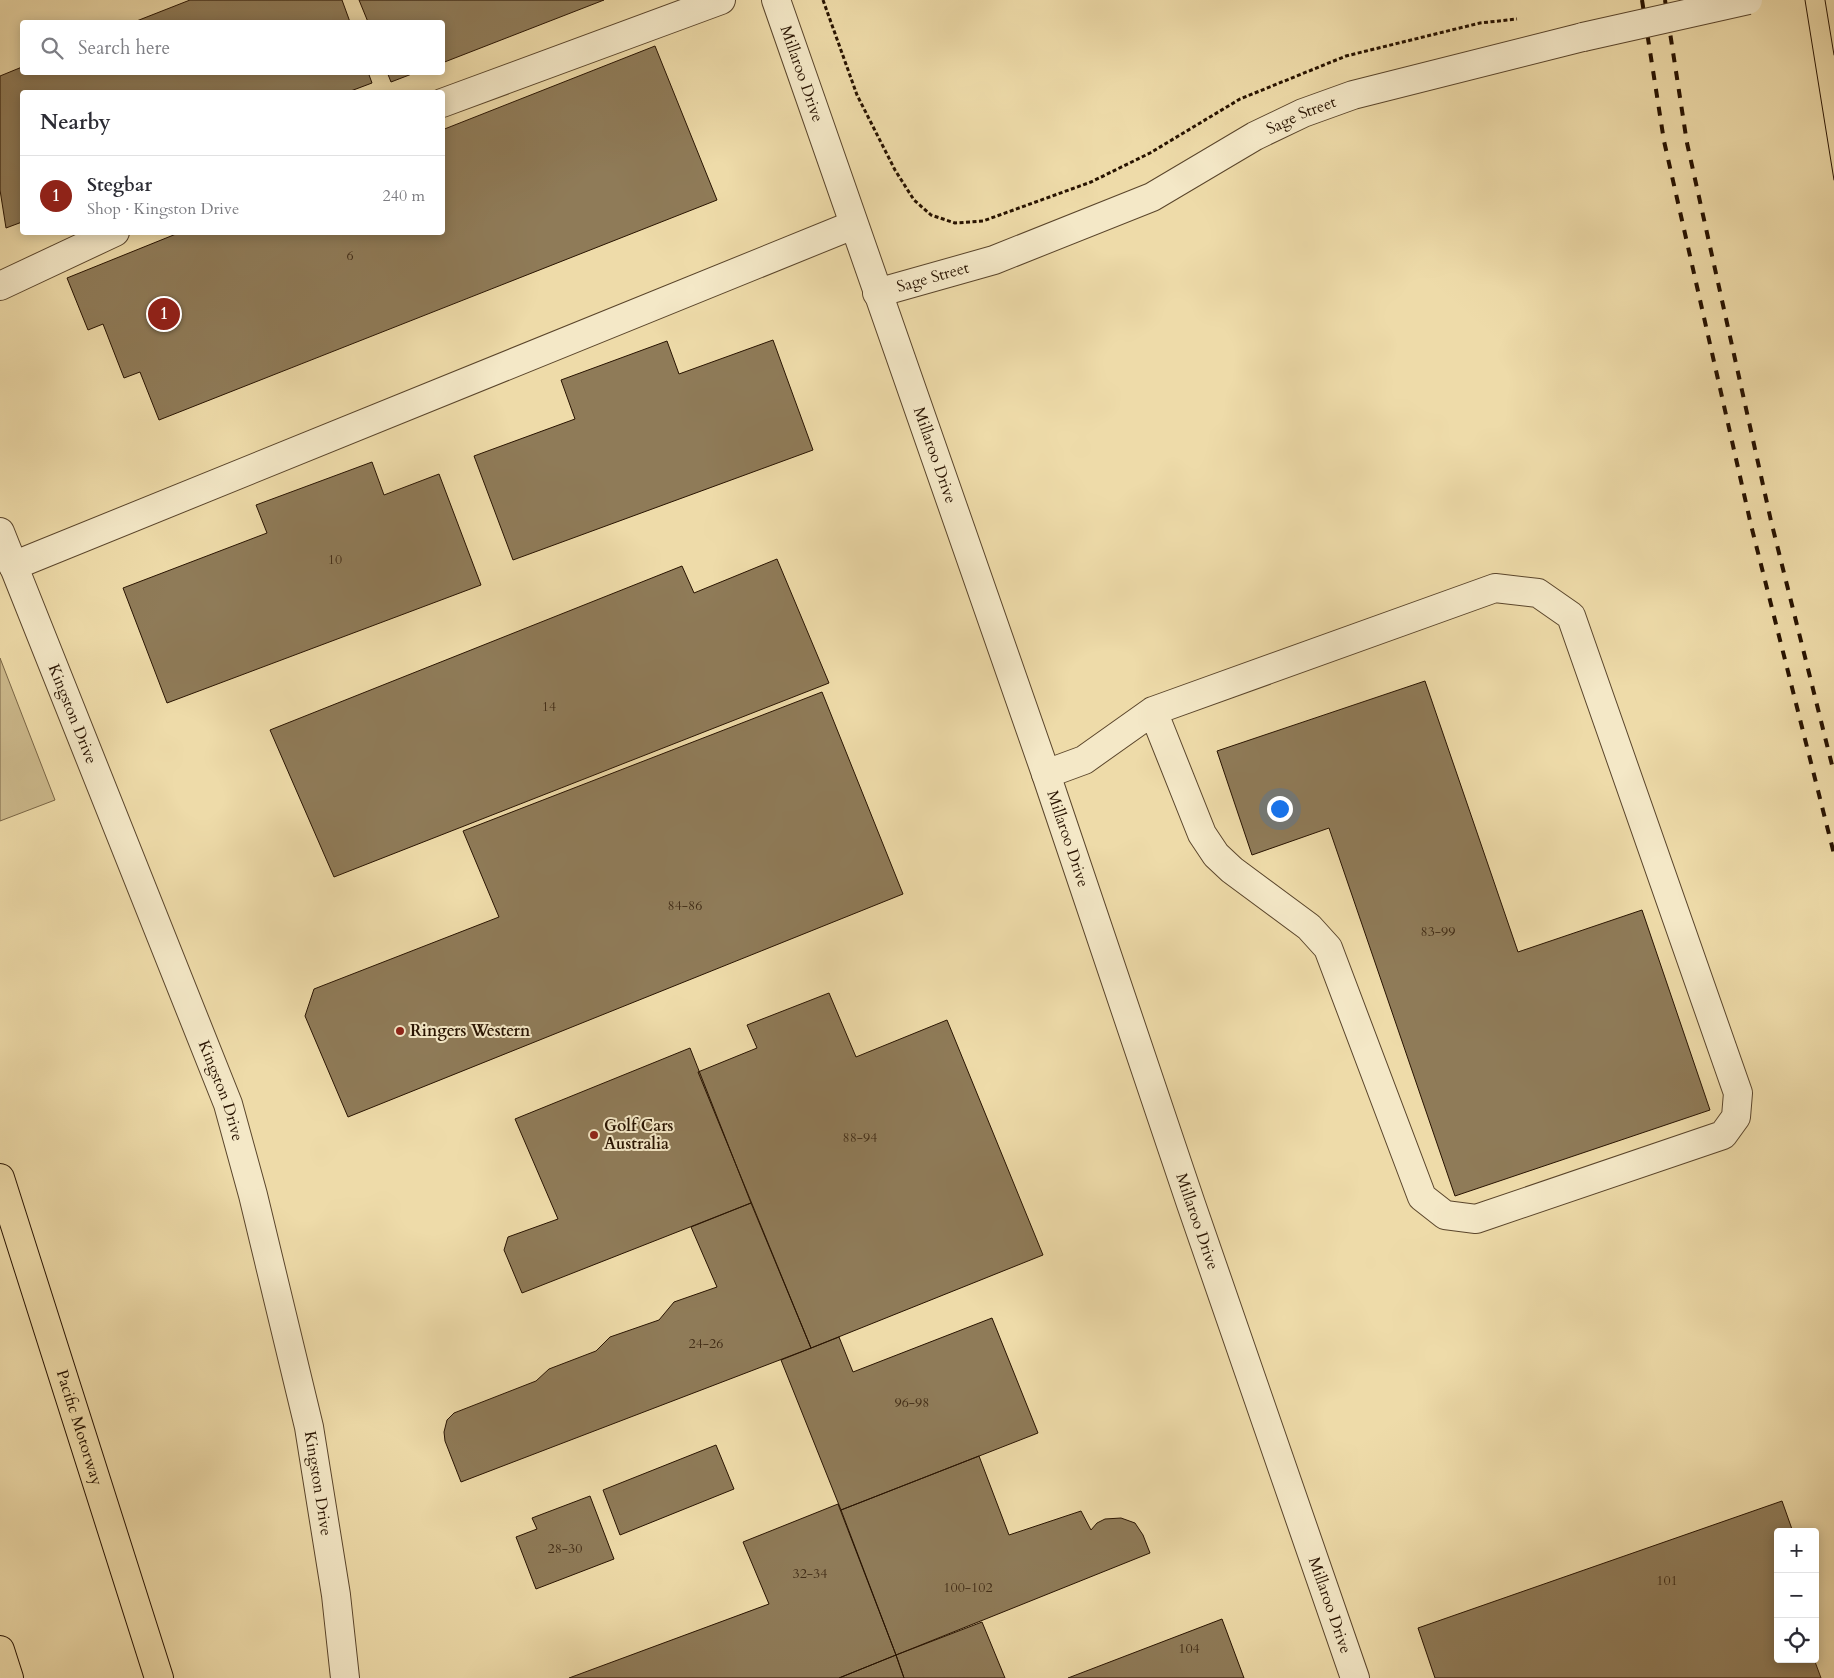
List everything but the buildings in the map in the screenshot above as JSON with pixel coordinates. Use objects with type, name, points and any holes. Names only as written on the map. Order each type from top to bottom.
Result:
[{"type":"highway","name":"Pacific Motorway","points":[[0,1178],[160,1678]]},
{"type":"highway","points":[[0,1650],[9,1678]]},
{"type":"street","points":[[445,102],[722,0]]},
{"type":"street","name":"Millaroo Drive","points":[[776,0],[1046,774],[1191,1204],[1355,1678]]},
{"type":"street","name":"Sage Street","points":[[877,293],[994,260],[1152,197],[1255,136],[1303,113],[1354,95],[1583,38],[1748,0]]},
{"type":"street","points":[[13,566],[853,225]]},
{"type":"street","points":[[0,286],[108,235]]},
{"type":"street","name":"Kingston Drive","points":[[0,532],[228,1104],[253,1195],[309,1427],[336,1595],[345,1678]]},
{"type":"street","points":[[1046,774],[1084,760],[1153,711],[1495,588],[1538,593],[1571,616],[1738,1093],[1736,1117],[1723,1135],[1476,1219],[1445,1215],[1422,1197],[1328,948],[1308,927],[1238,875],[1216,855],[1202,834],[1153,711]]},
{"type":"path","points":[[823,0],[857,95],[895,170],[914,200],[931,214],[955,223],[983,221],[1091,182],[1150,153],[1240,99],[1346,56],[1480,23],[1518,19]]},
{"type":"shaded area","points":[[0,658],[55,800],[0,821]]},
{"type":"tram line","points":[[1805,0],[1834,180]]},
{"type":"tram line","points":[[1825,0],[1834,55]]},
{"type":"railway","points":[[1642,0],[1664,141],[1751,525],[1834,854]]},
{"type":"railway","points":[[1665,0],[1687,143],[1771,521],[1834,773]]},
{"type":"place","name":"Stegbar","points":[[164,314]]},
{"type":"place","name":"Ringers Western","points":[[400,1031]]},
{"type":"place","name":"Golf Cars Australia","points":[[594,1135]]}]
